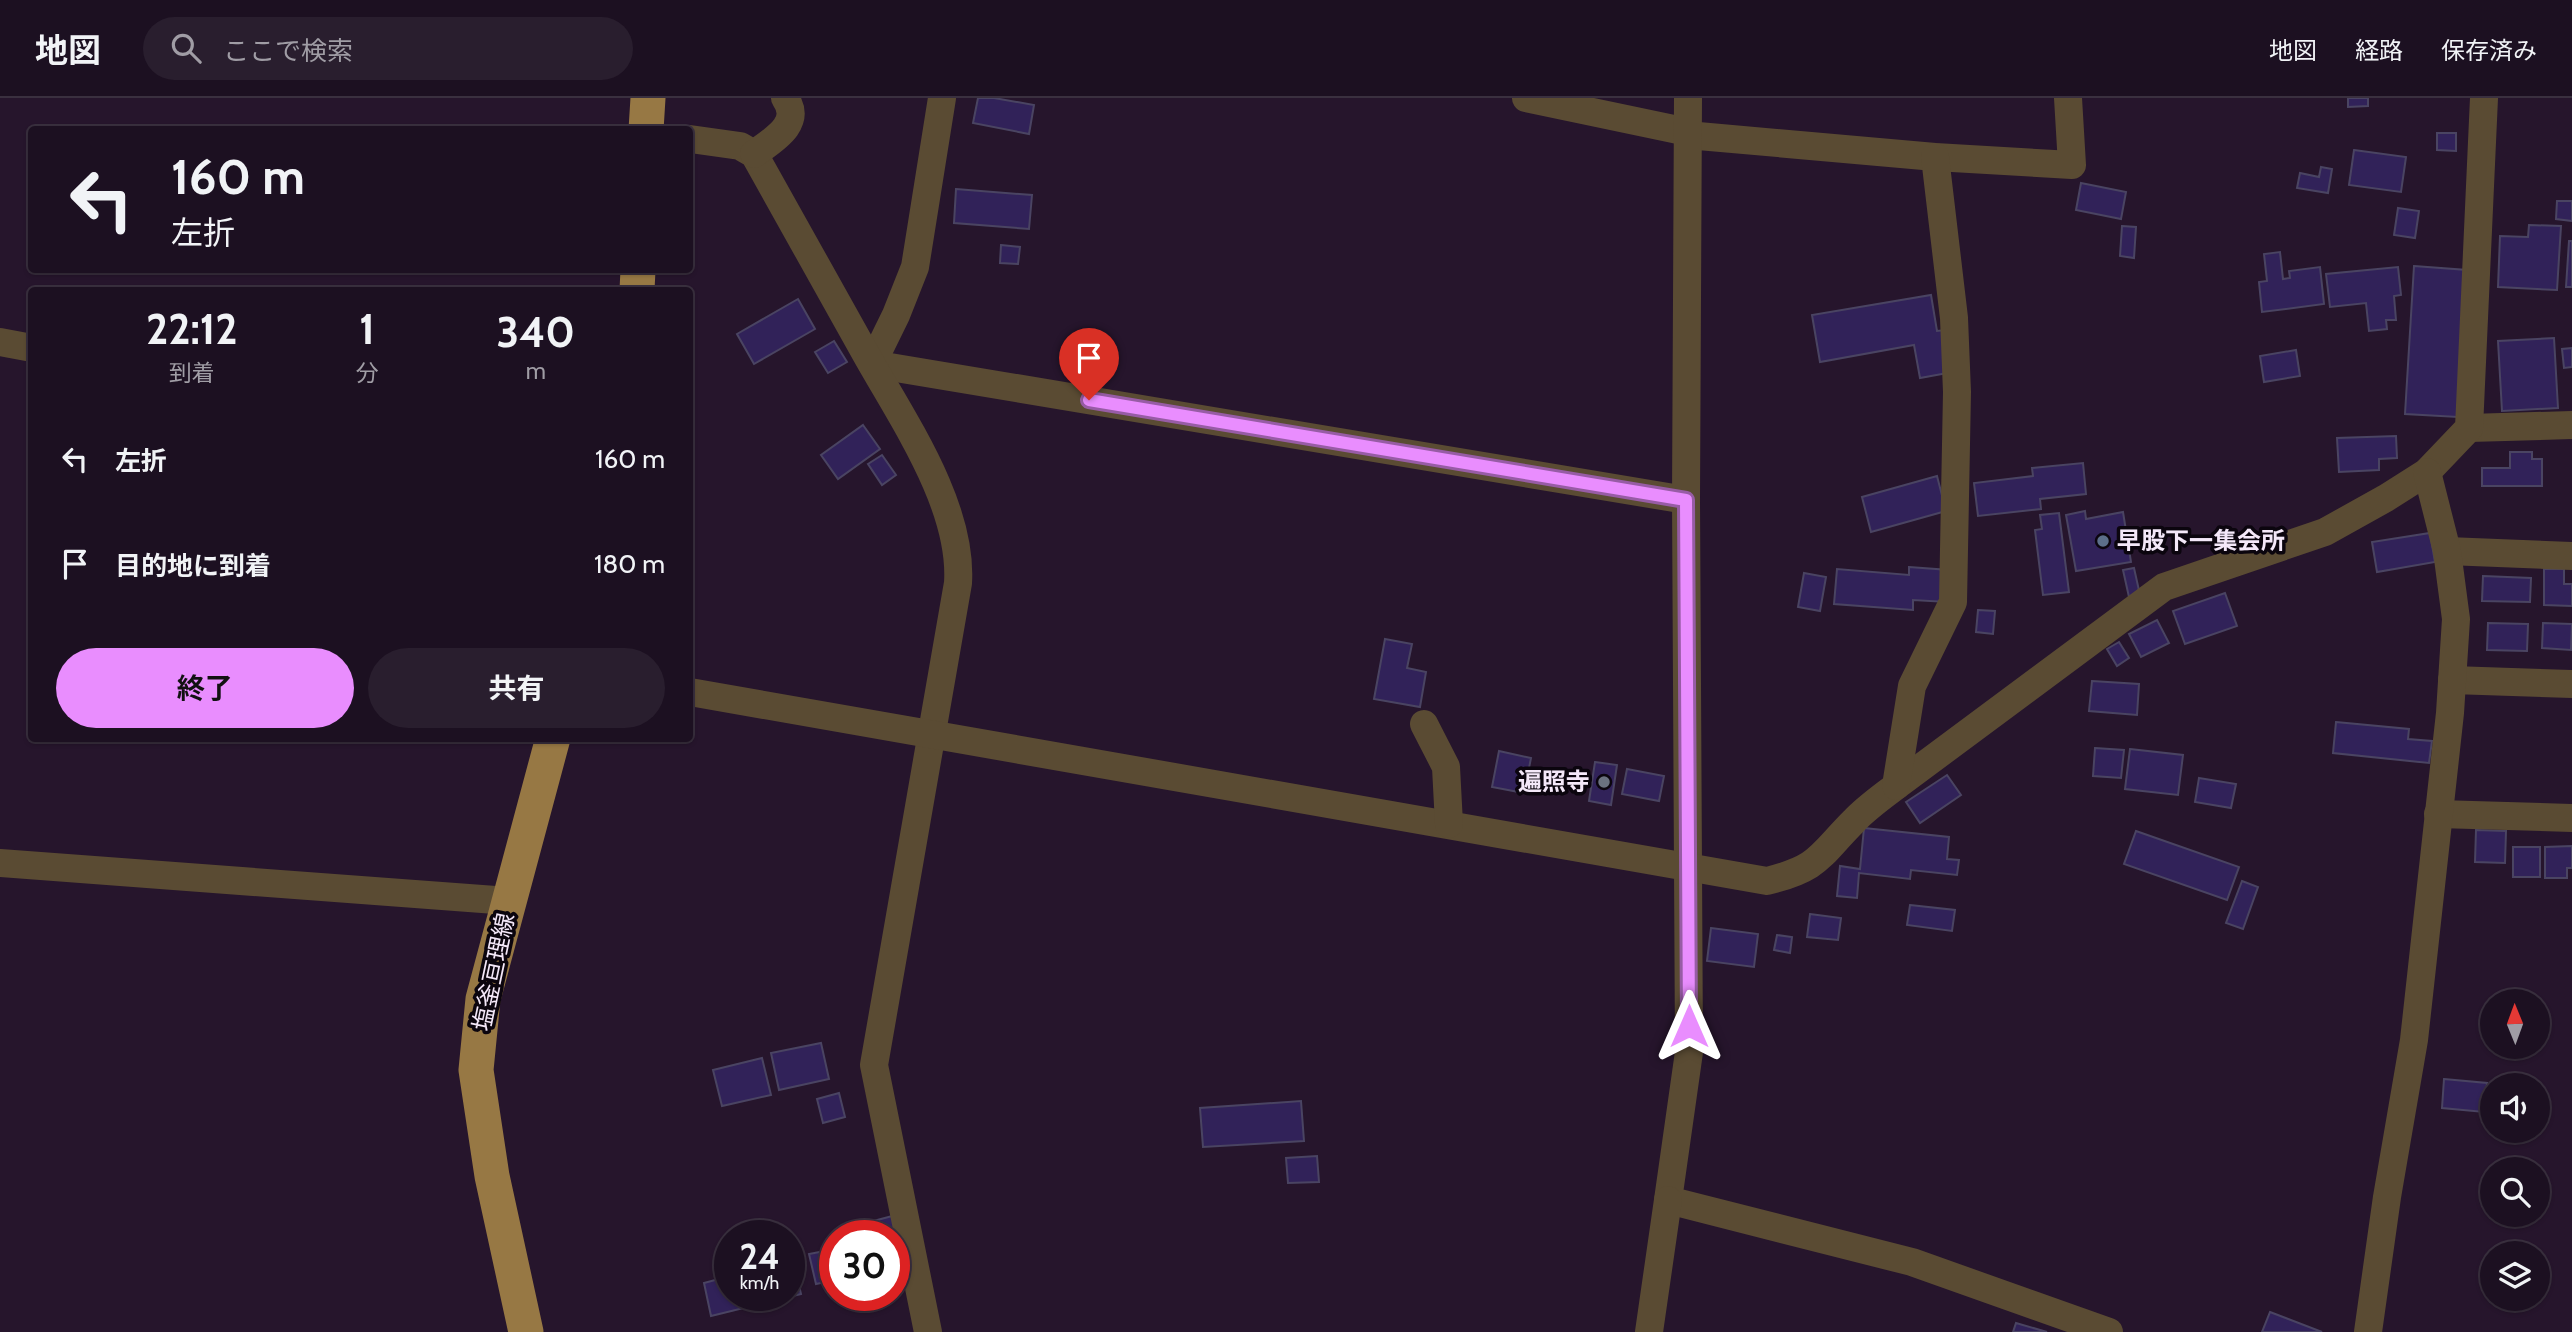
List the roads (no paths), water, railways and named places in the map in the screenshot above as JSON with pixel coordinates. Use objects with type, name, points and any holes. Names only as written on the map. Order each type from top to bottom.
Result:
[{"type":"main road","points":[[646,126],[648,98]]},
{"type":"main road","name":"塩釜亘理線","points":[[526,1332],[492,1176],[476,1070],[483,999],[552,742]]},
{"type":"street","points":[[754,154],[782,133],[790,122],[790,106],[785,98]]},
{"type":"street","points":[[872,364],[915,267],[942,98]]},
{"type":"street","points":[[1526,98],[1683,131],[1687,135],[1935,157],[2072,165],[2068,98]]},
{"type":"street","points":[[1649,1332],[1689,1052],[1686,500],[1688,98]]},
{"type":"street","points":[[693,693],[1767,881],[1795,874],[1820,860],[1855,820],[1896,786],[2164,587],[2325,531],[2427,472],[2469,428],[2484,98]]},
{"type":"street","points":[[693,139],[740,146],[754,154],[919,446],[942,499],[960,559],[874,1065],[928,1332]]},
{"type":"street","points":[[1896,786],[1912,686],[1953,602],[1954,588],[1956,355],[1953,305],[1935,157]]},
{"type":"street","points":[[0,342],[28,347]]},
{"type":"street","points":[[872,364],[1686,500]]},
{"type":"street","points":[[2469,428],[2572,425]]},
{"type":"street","points":[[2368,1332],[2386,1197],[2414,1040],[2452,680],[2456,619],[2447,551],[2427,472]]},
{"type":"street","points":[[2447,551],[2572,556]]},
{"type":"street","points":[[2452,680],[2572,684]]},
{"type":"street","points":[[1424,724],[1446,766],[1449,824]]},
{"type":"street","points":[[2438,814],[2572,818]]},
{"type":"street","points":[[0,863],[509,901]]},
{"type":"street","points":[[1668,1200],[1912,1262],[2109,1332]]},
{"type":"place","name":"早股下一集会所","points":[[2103,541]]},
{"type":"place","name":"遍照寺","points":[[1604,782]]}]
